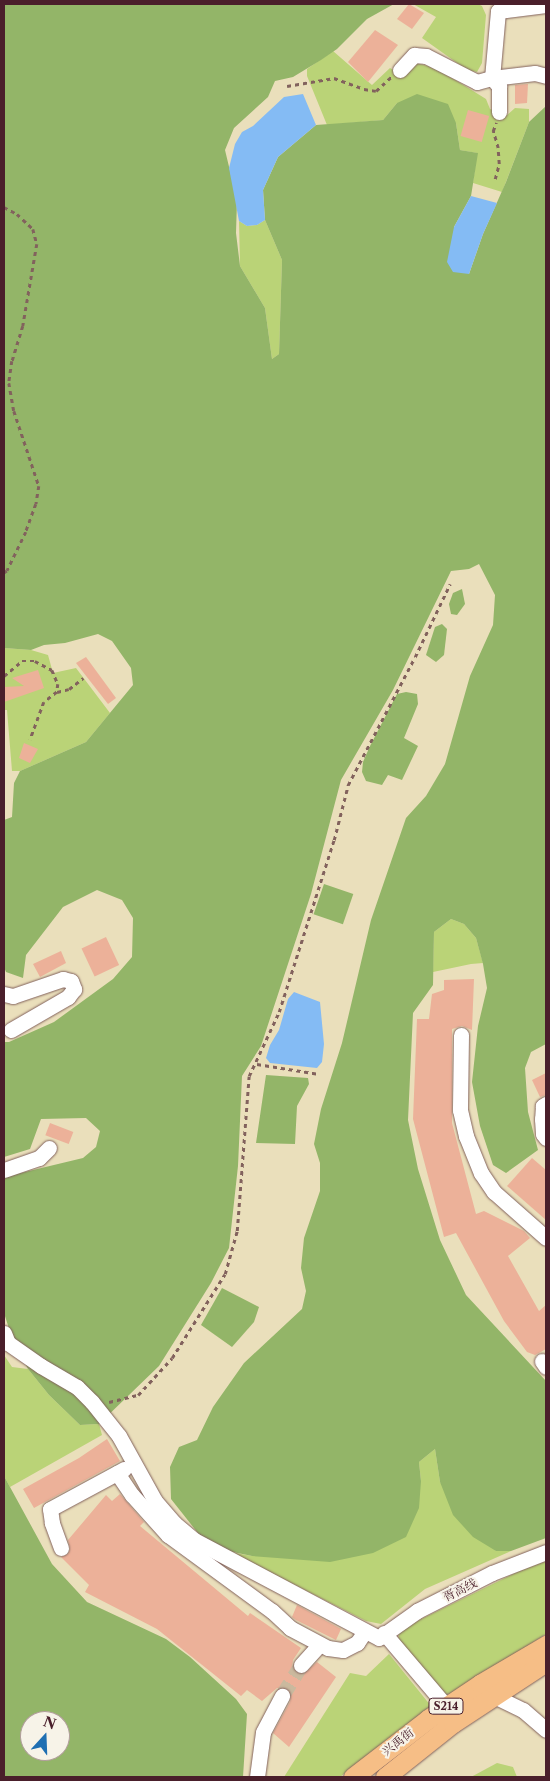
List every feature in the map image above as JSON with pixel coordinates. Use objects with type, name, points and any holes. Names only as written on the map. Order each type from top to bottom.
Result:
[{"type":"main road","name":"兴禹街","points":[[353,1777],[446,1706],[546,1646]]},
{"type":"main road","name":"兴禹街","points":[[385,1777],[453,1722],[546,1662]]},
{"type":"street","points":[[499,112],[499,86],[492,78],[494,8],[546,5]]},
{"type":"street","points":[[400,70],[414,55],[426,56],[477,82],[492,78],[535,73],[546,76]]},
{"type":"street","points":[[4,994],[13,996],[63,979],[71,981],[74,989],[68,997],[12,1030]]},
{"type":"street","points":[[461,1036],[460,1110],[466,1136],[481,1173],[494,1192],[546,1238]]},
{"type":"street","points":[[546,1104],[543,1106],[542,1119],[543,1134],[546,1138]]},
{"type":"street","points":[[4,1170],[39,1158],[49,1148]]},
{"type":"street","points":[[4,1334],[8,1342],[41,1366],[77,1387],[92,1402],[119,1436],[155,1501],[174,1523],[194,1540],[365,1631],[381,1636],[446,1706]]},
{"type":"street","points":[[61,1548],[52,1523],[50,1509],[134,1464]]},
{"type":"street","points":[[117,1473],[132,1495],[168,1535],[272,1611],[290,1628],[328,1648],[344,1650],[356,1643],[365,1631]]},
{"type":"street","name":"胥高线","points":[[381,1636],[417,1611],[492,1574],[546,1552]]},
{"type":"street","points":[[301,1666],[320,1644]]},
{"type":"street","points":[[257,1777],[263,1732],[282,1696]]},
{"type":"street","points":[[494,1696],[523,1710],[546,1730]]},
{"type":"path","points":[[287,86],[334,78],[364,89],[376,91],[400,70]]},
{"type":"path","points":[[495,179],[499,164],[498,148],[493,132],[499,112]]},
{"type":"path","points":[[4,207],[17,214],[33,229],[37,244],[23,326],[12,361],[9,383],[14,411],[39,486],[36,504],[26,532],[7,572],[4,574]]},
{"type":"path","points":[[92,1402],[113,1403],[138,1395],[172,1358],[225,1274],[237,1231],[249,1076],[257,1064],[279,1012],[334,840],[348,785],[356,766],[415,657],[450,584]]},
{"type":"path","points":[[4,676],[22,661],[35,661],[52,670],[58,684],[57,692]]},
{"type":"path","points":[[30,740],[44,702],[57,692],[68,689],[83,678]]},
{"type":"path","points":[[257,1064],[319,1074]]},
{"type":"green space","points":[[4,4],[394,4],[367,19],[337,49],[321,60],[293,77],[275,81],[268,97],[234,128],[225,150],[237,200],[236,233],[240,266],[265,308],[272,359],[279,354],[282,260],[265,220],[263,190],[278,157],[316,125],[383,120],[397,103],[417,94],[448,104],[456,123],[460,150],[478,153],[471,196],[454,227],[469,274],[483,234],[506,182],[529,122],[546,106],[546,1044],[531,1052],[525,1068],[528,1112],[538,1150],[506,1173],[493,1165],[480,1126],[472,1082],[478,1026],[487,988],[483,964],[476,938],[464,924],[451,919],[434,932],[433,985],[413,1013],[408,1120],[418,1169],[440,1240],[466,1295],[546,1381],[546,1538],[511,1551],[496,1551],[473,1537],[453,1515],[440,1482],[435,1449],[419,1462],[421,1481],[419,1508],[406,1537],[373,1553],[330,1562],[252,1556],[209,1547],[171,1499],[170,1467],[179,1447],[197,1440],[213,1407],[244,1363],[302,1309],[306,1291],[301,1268],[304,1238],[320,1191],[320,1163],[314,1144],[321,1109],[342,1043],[371,920],[406,818],[426,796],[445,764],[470,676],[493,625],[495,595],[479,564],[469,569],[451,571],[393,690],[341,780],[311,894],[261,1046],[242,1076],[238,1166],[229,1248],[211,1283],[159,1366],[99,1424],[80,1425],[49,1395],[28,1369],[14,1344],[4,1313],[4,1177],[83,1158],[96,1147],[100,1131],[86,1118],[41,1119],[30,1149],[4,1157],[4,1042],[9,1042],[54,1022],[113,979],[132,957],[133,918],[122,900],[97,890],[63,907],[26,955],[23,978],[6,972],[4,967],[4,820],[12,817],[14,783],[20,771],[86,742],[133,685],[131,668],[112,641],[98,634],[65,643],[44,645],[31,650],[4,648]]},
{"type":"green space","points":[[413,4],[478,4],[482,6],[486,15],[482,63],[477,72],[467,70],[422,38],[436,17]]},
{"type":"green space","points":[[333,51],[372,85],[390,68],[402,75],[416,63],[436,68],[486,99],[490,109],[507,115],[515,108],[529,109],[529,122],[502,192],[473,183],[477,153],[460,150],[456,123],[397,103],[383,120],[327,125],[307,76],[307,69]]},
{"type":"green space","points":[[265,220],[282,260],[279,354],[272,359],[265,308],[240,266],[239,221],[247,226],[257,225]]},
{"type":"green space","points":[[462,589],[465,604],[457,615],[451,614],[449,604],[453,593]]},
{"type":"green space","points":[[442,624],[447,629],[444,655],[436,662],[426,655],[435,627]]},
{"type":"green space","points":[[4,648],[31,650],[48,655],[53,673],[76,668],[110,713],[86,742],[20,771],[12,771],[7,710],[4,710]]},
{"type":"green space","points":[[406,692],[417,694],[418,704],[404,738],[418,746],[402,780],[388,775],[382,785],[366,781],[362,772],[363,762],[370,746],[397,694]]},
{"type":"green space","points":[[324,884],[353,894],[343,924],[314,914]]},
{"type":"green space","points":[[451,919],[464,924],[476,938],[483,963],[433,972],[434,932]]},
{"type":"green space","points":[[266,1075],[308,1078],[309,1084],[297,1106],[295,1144],[256,1143]]},
{"type":"green space","points":[[222,1288],[259,1307],[254,1322],[232,1347],[201,1325]]},
{"type":"green space","points":[[4,1355],[12,1367],[28,1369],[49,1395],[80,1425],[99,1424],[102,1435],[10,1487],[4,1476]]},
{"type":"green space","points":[[435,1449],[440,1482],[496,1551],[511,1551],[425,1589],[381,1624],[366,1621],[230,1552],[252,1556],[421,1481],[419,1462]]},
{"type":"green space","points":[[4,1476],[52,1564],[87,1602],[166,1639],[190,1657],[236,1699],[247,1714],[243,1777],[4,1777]]},
{"type":"green space","points":[[546,1561],[546,1634],[453,1695],[445,1694],[398,1641],[399,1633],[407,1626],[517,1572]]},
{"type":"green space","points":[[389,1654],[431,1706],[340,1777],[284,1777],[350,1673],[366,1676]]},
{"type":"green space","points":[[497,1763],[513,1767],[517,1777],[471,1777]]},
{"type":"water","points":[[303,94],[316,125],[278,157],[263,190],[265,220],[257,225],[247,226],[239,221],[229,168],[235,144],[242,132],[253,126],[284,97]]},
{"type":"water","points":[[471,196],[497,203],[483,234],[469,274],[453,272],[447,262],[454,227]]},
{"type":"water","points":[[294,992],[320,1002],[324,1044],[322,1062],[317,1068],[270,1063],[266,1058],[270,1045],[279,1030],[288,999]]},
{"type":"building","points":[[409,4],[424,13],[412,29],[397,19]]},
{"type":"building","points":[[375,30],[398,45],[368,82],[348,62]]},
{"type":"building","points":[[528,84],[527,103],[515,104],[515,85]]},
{"type":"building","points":[[468,110],[489,116],[482,142],[461,136]]},
{"type":"building","points":[[86,657],[116,698],[108,704],[76,663]]},
{"type":"building","points":[[38,670],[44,688],[4,702],[4,687],[24,686],[12,678]]},
{"type":"building","points":[[24,743],[38,749],[30,763],[19,758]]},
{"type":"building","points":[[106,937],[119,965],[95,977],[82,948]]},
{"type":"building","points":[[61,951],[66,963],[40,977],[33,964]]},
{"type":"building","points":[[474,979],[472,1030],[462,1026],[452,1029],[452,1123],[476,1214],[484,1211],[524,1231],[530,1238],[508,1256],[539,1311],[546,1305],[546,1349],[535,1355],[527,1352],[504,1321],[456,1233],[444,1237],[413,1119],[417,1019],[429,1019],[432,994],[444,990],[444,980]]},
{"type":"building","points":[[546,1073],[546,1095],[540,1097],[532,1080]]},
{"type":"building","points":[[50,1123],[73,1132],[69,1144],[45,1135]]},
{"type":"building","points":[[532,1158],[546,1170],[546,1220],[507,1186]]},
{"type":"building","points":[[107,1439],[120,1461],[34,1508],[23,1489],[79,1458]]},
{"type":"building","points":[[120,1494],[144,1522],[140,1526],[248,1616],[250,1613],[301,1648],[293,1660],[292,1667],[295,1672],[304,1674],[317,1662],[336,1677],[289,1747],[273,1733],[290,1702],[291,1695],[287,1688],[277,1688],[262,1701],[247,1690],[241,1696],[157,1629],[85,1592],[89,1585],[61,1557],[68,1554],[70,1549],[68,1540],[106,1495],[112,1501]]},
{"type":"building","points":[[297,1605],[341,1629],[336,1640],[292,1617]]},
{"type":"tunnel","points":[[282,1696],[301,1665]]}]
